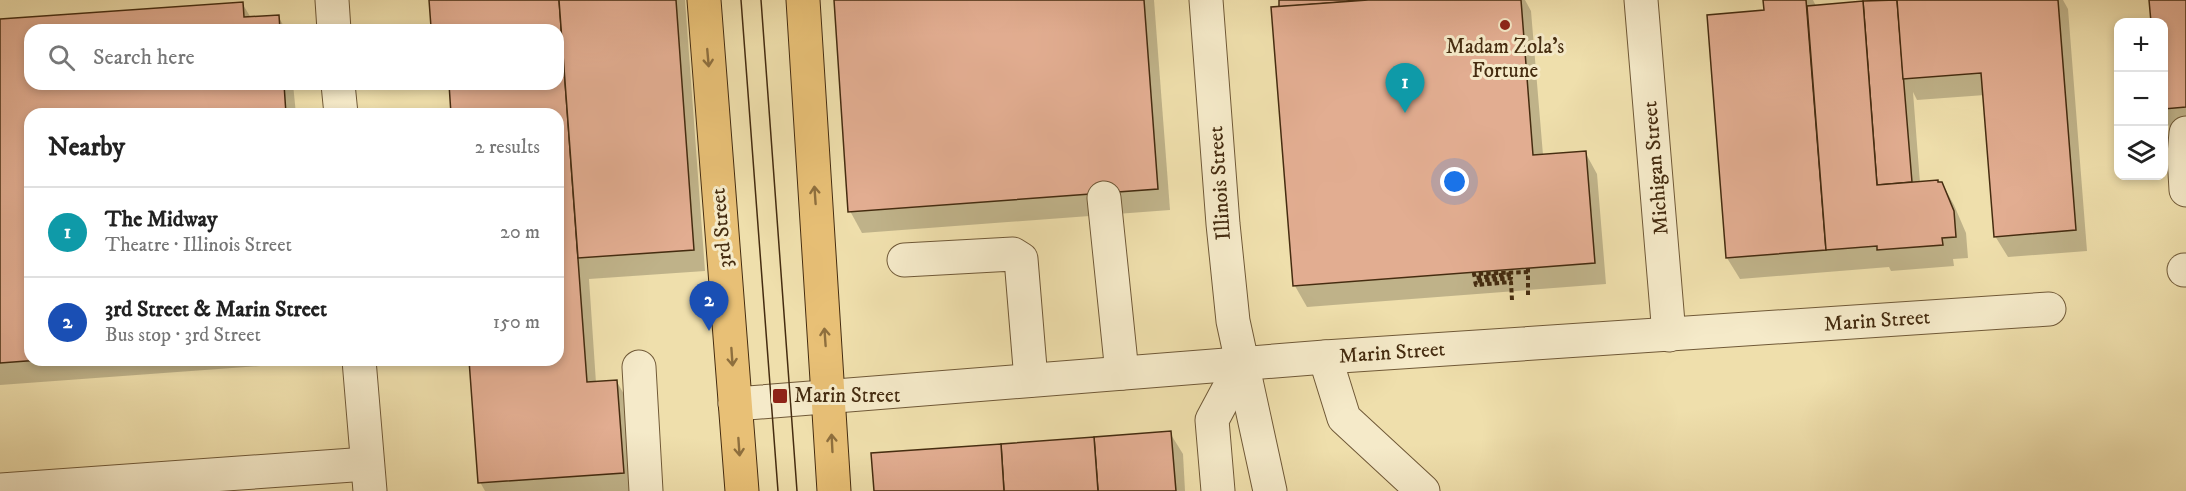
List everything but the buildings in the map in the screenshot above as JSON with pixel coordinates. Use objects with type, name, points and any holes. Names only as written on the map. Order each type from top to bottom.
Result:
[{"type":"main road","name":"3rd Street","points":[[704,0],[742,491]]},
{"type":"main road","points":[[803,0],[834,491]]},
{"type":"street","points":[[332,0],[334,24]]},
{"type":"street","name":"Illinois Street","points":[[1206,0],[1223,224],[1233,321],[1270,491]]},
{"type":"street","name":"Michigan Street","points":[[1641,0],[1669,335]]},
{"type":"street","points":[[339,90],[340,108]]},
{"type":"street","points":[[2186,133],[2184,155],[2186,190]]},
{"type":"street","points":[[1104,198],[1122,373]]},
{"type":"street","points":[[904,260],[1013,254],[1022,259],[1031,380]]},
{"type":"street","name":"Marin Street","points":[[735,404],[1326,357],[2049,309]]},
{"type":"street","points":[[1326,357],[1344,418],[1424,491]]},
{"type":"street","points":[[1218,491],[1212,420],[1242,364]]},
{"type":"street","points":[[0,490],[368,477],[359,366]]},
{"type":"street","points":[[639,367],[646,491]]},
{"type":"path","points":[[1512,300],[1511,282],[1476,285],[1475,281],[1511,278],[1511,274],[1475,278],[1474,274],[1528,270],[1528,298]]},
{"type":"tram line","points":[[741,0],[778,491]]},
{"type":"tram line","points":[[761,0],[797,491]]},
{"type":"place","name":"Madam Zola's Fortune","points":[[1505,25]]},
{"type":"place","name":"The Midway","points":[[1405,113]]},
{"type":"place","name":"3rd Street & Marin Street","points":[[709,331]]},
{"type":"place","name":"Marin Street","points":[[780,396]]}]
